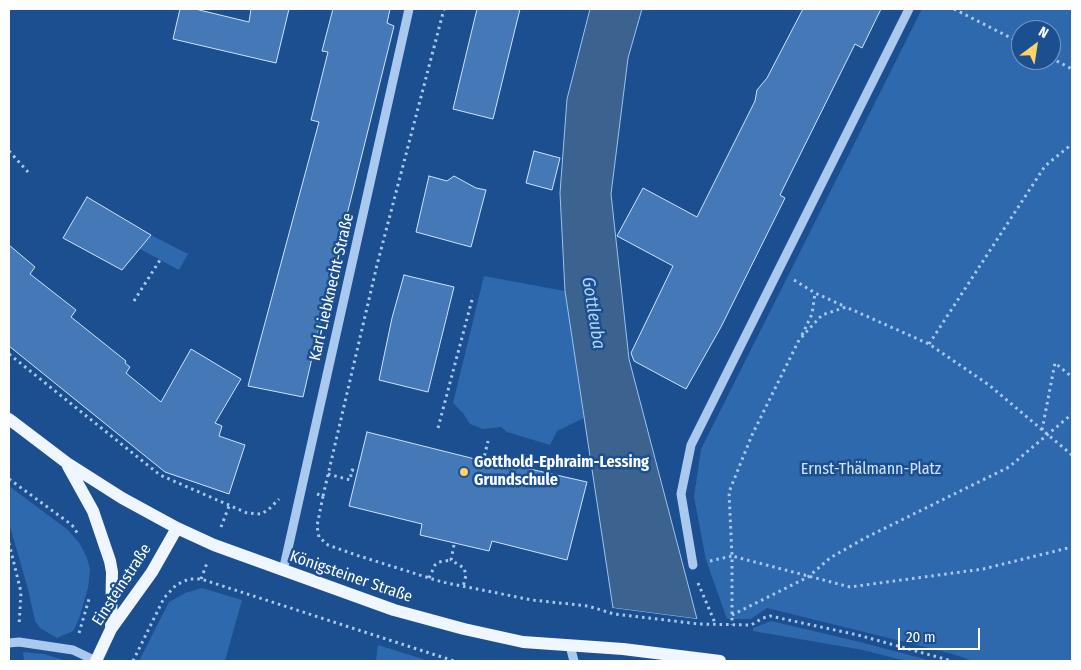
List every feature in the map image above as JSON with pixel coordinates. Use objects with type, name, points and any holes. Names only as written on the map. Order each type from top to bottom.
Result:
[{"type":"main road","name":"Königsteiner Straße","points":[[9,419],[66,463],[122,498],[177,528],[214,546],[394,610],[456,627],[523,642],[623,649],[714,660]]},
{"type":"main road","points":[[66,463],[93,511],[110,561],[112,572],[111,629]]},
{"type":"main road","name":"Einsteinstraße","points":[[96,661],[111,629],[152,572],[177,528]]},
{"type":"street","name":"Karl-Liebknecht-Straße","points":[[283,571],[409,9]]},
{"type":"street","points":[[693,565],[681,494],[691,445],[909,9]]},
{"type":"street","points":[[9,644],[19,642],[73,650],[96,661]]},
{"type":"street","points":[[570,646],[574,661]]},
{"type":"path","points":[[444,9],[377,266],[323,496],[317,526],[319,536],[328,545],[356,555],[464,587],[532,600],[588,606],[614,614],[699,624],[751,625],[770,616],[858,635],[952,661]]},
{"type":"path","points":[[954,9],[1011,38]]},
{"type":"path","points":[[929,344],[1045,166],[1072,144]]},
{"type":"path","points":[[9,151],[28,172]]},
{"type":"path","points":[[134,301],[160,260]]},
{"type":"path","points":[[799,282],[846,307],[929,344],[989,385],[1072,455]]},
{"type":"path","points":[[732,624],[732,556],[729,492],[752,435],[812,314],[815,292]]},
{"type":"path","points":[[438,428],[473,296]]},
{"type":"path","points":[[799,340],[822,314],[846,307]]},
{"type":"path","points":[[9,354],[160,475],[248,513],[261,514],[276,503],[284,488],[323,496]]},
{"type":"path","points":[[1042,430],[1055,363],[1072,377]]},
{"type":"path","points":[[732,615],[808,576],[830,558],[865,538],[1010,467],[1072,414]]},
{"type":"path","points":[[483,462],[488,441]]},
{"type":"path","points":[[328,474],[350,480],[352,470],[356,472]]},
{"type":"path","points":[[9,479],[72,525],[82,540]]},
{"type":"path","points":[[9,543],[21,592],[19,642]]},
{"type":"path","points":[[451,560],[454,544]]},
{"type":"path","points":[[693,565],[732,556],[850,587],[983,569],[1072,547]]},
{"type":"path","points":[[429,578],[434,565],[451,560],[464,568],[466,574],[464,587]]},
{"type":"path","points":[[133,661],[164,598],[176,585],[189,579],[210,580],[296,611],[454,661]]},
{"type":"path","points":[[701,592],[715,624]]},
{"type":"path","points":[[73,650],[86,616],[90,598]]},
{"type":"green space","name":"Ernst-Thälmann-Platz","points":[[922,9],[1072,9],[1072,661],[973,661],[949,653],[767,608],[751,619],[727,619],[706,560],[694,497],[701,449]]},
{"type":"green space","points":[[151,235],[188,254],[179,270],[140,249]]},
{"type":"green space","points":[[484,276],[565,291],[584,418],[557,431],[550,445],[507,432],[501,427],[483,429],[470,424],[453,403]]},
{"type":"green space","points":[[9,486],[68,530],[80,544],[87,558],[90,570],[88,588],[79,619],[73,631],[57,638],[40,628],[35,621],[9,523]]},
{"type":"green space","points":[[202,588],[242,600],[225,661],[139,661],[169,602],[185,593]]},
{"type":"green space","points":[[771,621],[932,661],[906,661],[863,650],[753,631],[753,628]]},
{"type":"green space","points":[[378,645],[429,661],[376,661]]},
{"type":"green space","points":[[23,652],[44,654],[64,660],[24,661]]},
{"type":"water","name":"Gottleuba","points":[[590,9],[642,9],[628,58],[611,194],[629,359],[697,619],[613,608],[565,291],[560,193],[567,99]]},
{"type":"pier","points":[[613,608],[697,619],[698,621],[613,610]]},
{"type":"building","points":[[180,9],[195,9],[249,22],[251,9],[289,9],[276,63],[173,39]]},
{"type":"building","points":[[333,9],[390,9],[387,23],[394,26],[303,397],[248,386],[319,122],[311,120],[328,52],[322,51]]},
{"type":"building","points":[[477,9],[520,9],[493,119],[453,109]]},
{"type":"building","points":[[803,9],[881,9],[862,48],[855,44],[780,195],[785,198],[721,327],[686,389],[634,361],[631,353],[673,266],[617,236],[643,188],[697,217],[755,101],[757,90],[767,78]]},
{"type":"building","points":[[534,151],[560,158],[552,190],[526,183]]},
{"type":"building","points":[[429,176],[447,181],[454,176],[476,188],[486,190],[471,247],[416,232]]},
{"type":"building","points":[[87,197],[151,235],[122,270],[63,238]]},
{"type":"building","points":[[9,245],[35,267],[30,274],[76,310],[71,317],[126,361],[125,363],[130,367],[126,373],[161,402],[191,349],[241,379],[215,423],[222,426],[219,436],[245,445],[229,494],[165,472],[9,346]]},
{"type":"building","points":[[404,275],[454,287],[428,392],[379,380],[392,318]]},
{"type":"building","points":[[367,432],[507,467],[508,464],[587,482],[567,560],[492,541],[489,551],[420,535],[422,524],[349,506]]},
{"type":"place","name":"Gotthold-Ephraim-Lessing Grundschule","points":[[464,472]]}]
